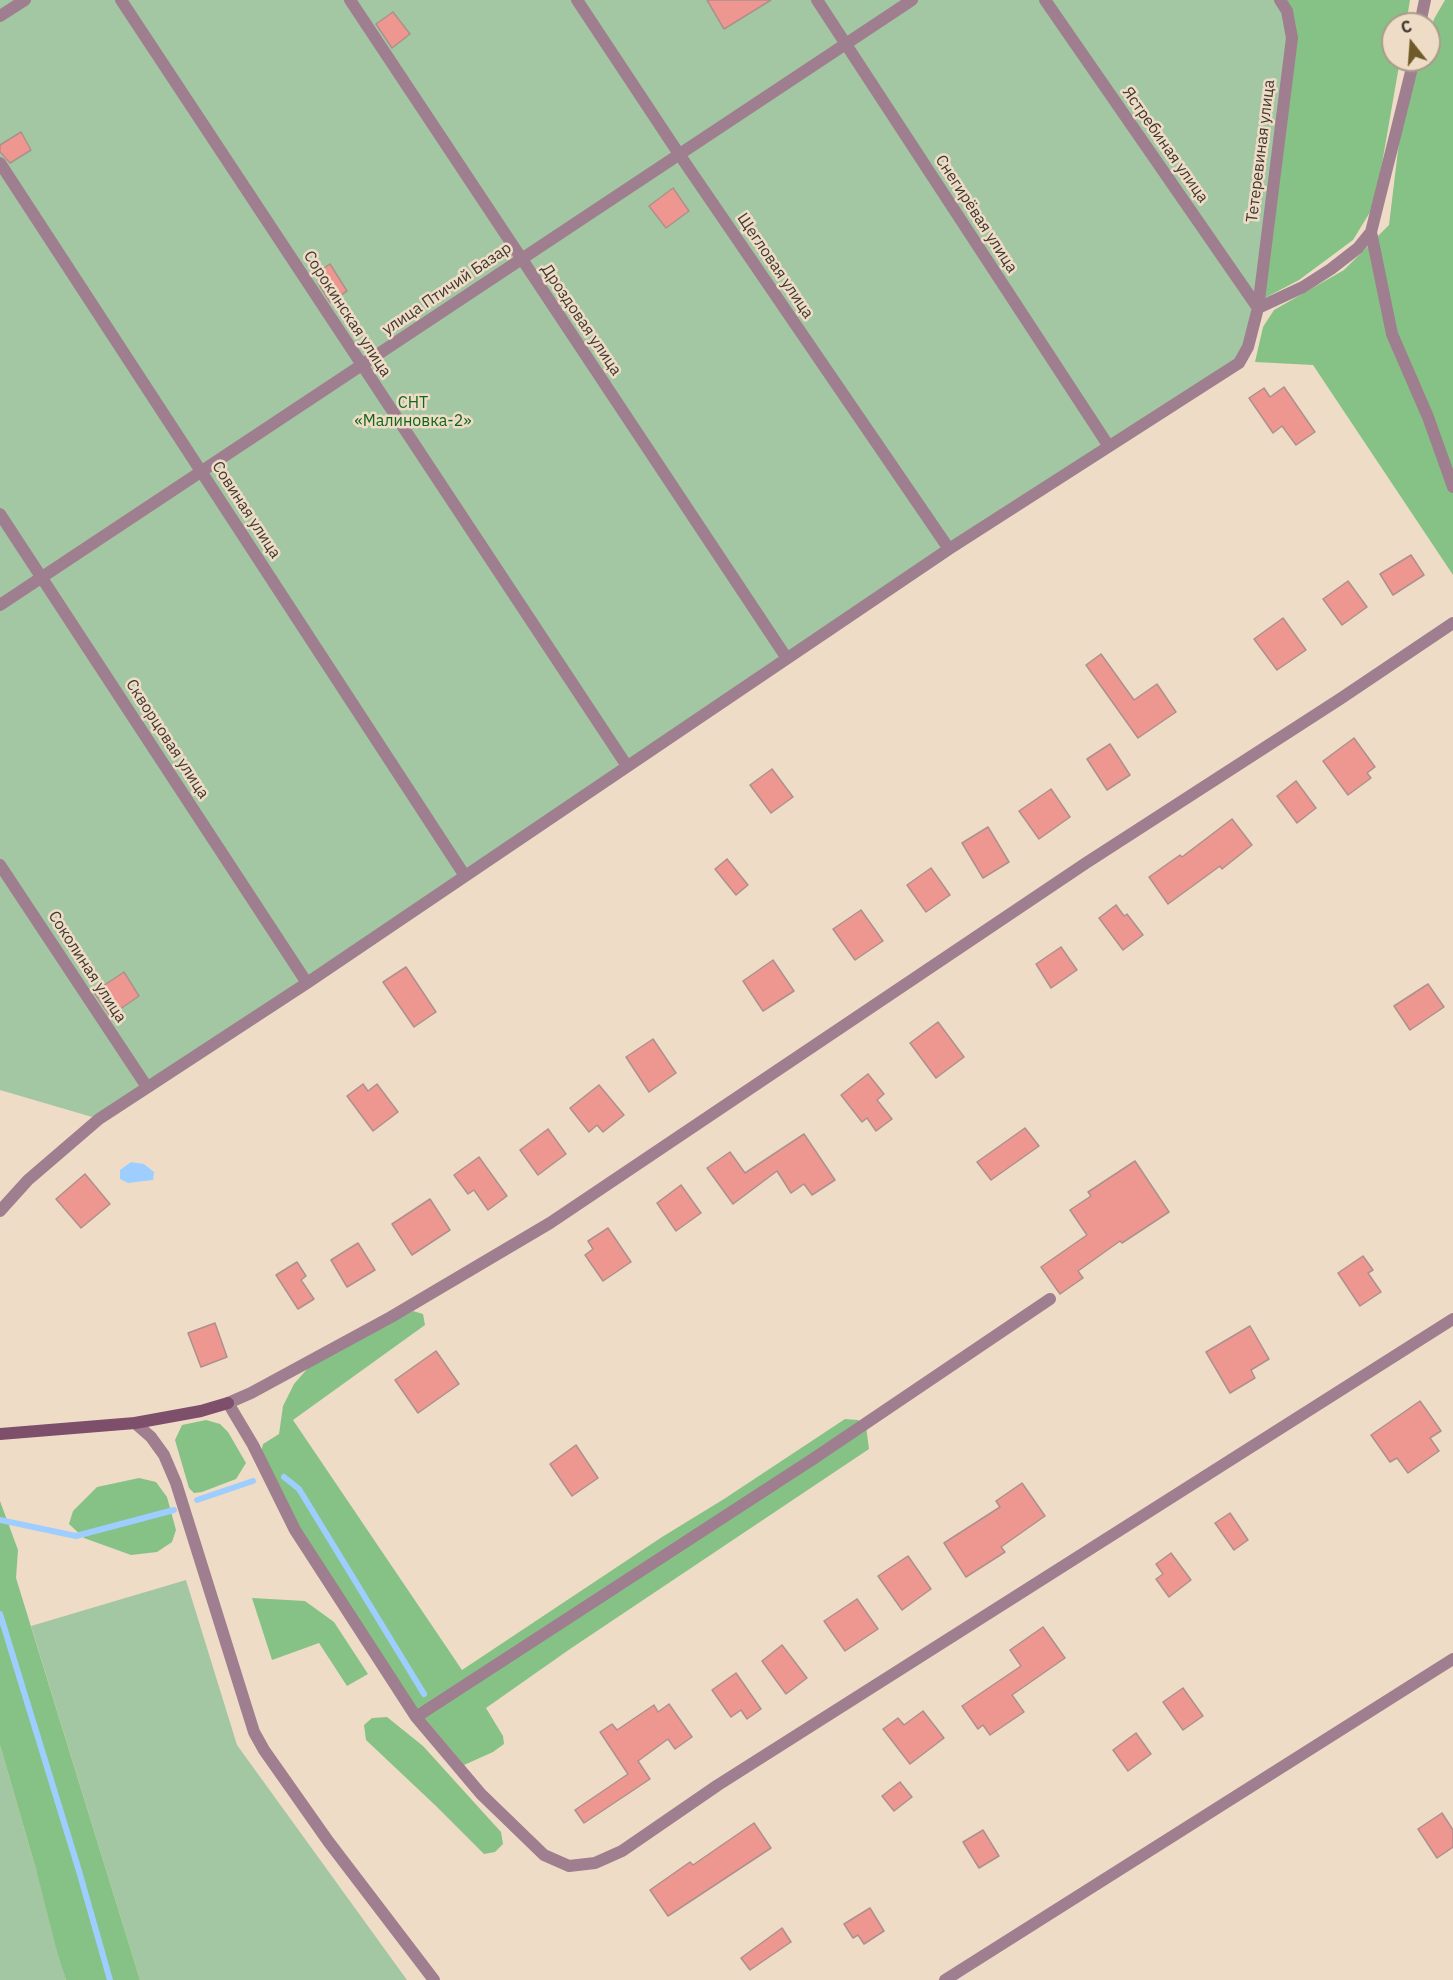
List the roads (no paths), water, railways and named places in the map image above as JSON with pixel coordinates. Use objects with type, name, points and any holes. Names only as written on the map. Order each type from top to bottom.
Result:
[{"type":"street","points":[[0,16],[25,0]]},
{"type":"street","name":"Сорокинская улица","points":[[121,0],[627,766]]},
{"type":"street","name":"Дроздовая улица","points":[[350,0],[786,657]]},
{"type":"street","name":"Щегловая улица","points":[[577,0],[679,154],[949,549]]},
{"type":"street","name":"Снегирёвая улица","points":[[817,0],[1108,446]]},
{"type":"street","name":"улица Птичий Базар","points":[[0,605],[912,0]]},
{"type":"street","name":"Ястребиная улица","points":[[1045,0],[1258,309]]},
{"type":"street","name":"Тетеревиная улица","points":[[0,1211],[28,1180],[99,1119],[307,983],[786,657],[949,549],[1239,363],[1248,347],[1258,309],[1292,38],[1287,11],[1280,0]]},
{"type":"street","points":[[1258,309],[1303,287],[1331,269],[1358,248],[1371,232],[1411,72]]},
{"type":"street","name":"Совиная улица","points":[[0,163],[465,876]]},
{"type":"street","points":[[1371,232],[1392,334],[1428,417],[1453,487]]},
{"type":"street","name":"Скворцовая улица","points":[[0,514],[307,983]]},
{"type":"street","points":[[0,1434],[135,1423],[201,1411],[228,1403],[251,1393],[391,1317],[549,1223],[1086,863],[1340,699],[1453,622]]},
{"type":"street","name":"Соколиная улица","points":[[0,865],[147,1087]]},
{"type":"street","points":[[416,1717],[813,1458],[1050,1299]]},
{"type":"street","points":[[228,1403],[253,1445],[295,1530],[416,1717],[481,1794],[544,1855],[569,1866],[595,1863],[622,1851],[718,1785],[1453,1319]]},
{"type":"street","points":[[135,1423],[151,1437],[164,1455],[176,1483],[254,1731],[264,1750],[328,1841],[434,1980]]},
{"type":"street","points":[[945,1980],[1453,1659]]},
{"type":"water","points":[[131,1162],[144,1164],[154,1172],[153,1180],[128,1183],[120,1179],[120,1170]]},
{"type":"waterway","points":[[284,1477],[299,1489],[424,1694]]},
{"type":"waterway","points":[[197,1500],[253,1481]]},
{"type":"waterway","points":[[0,1520],[76,1536],[174,1510]]},
{"type":"waterway","points":[[0,1614],[110,1980]]},
{"type":"park label","name":"СНТ «Малиновка-2»","points":[[413,412]]}]
